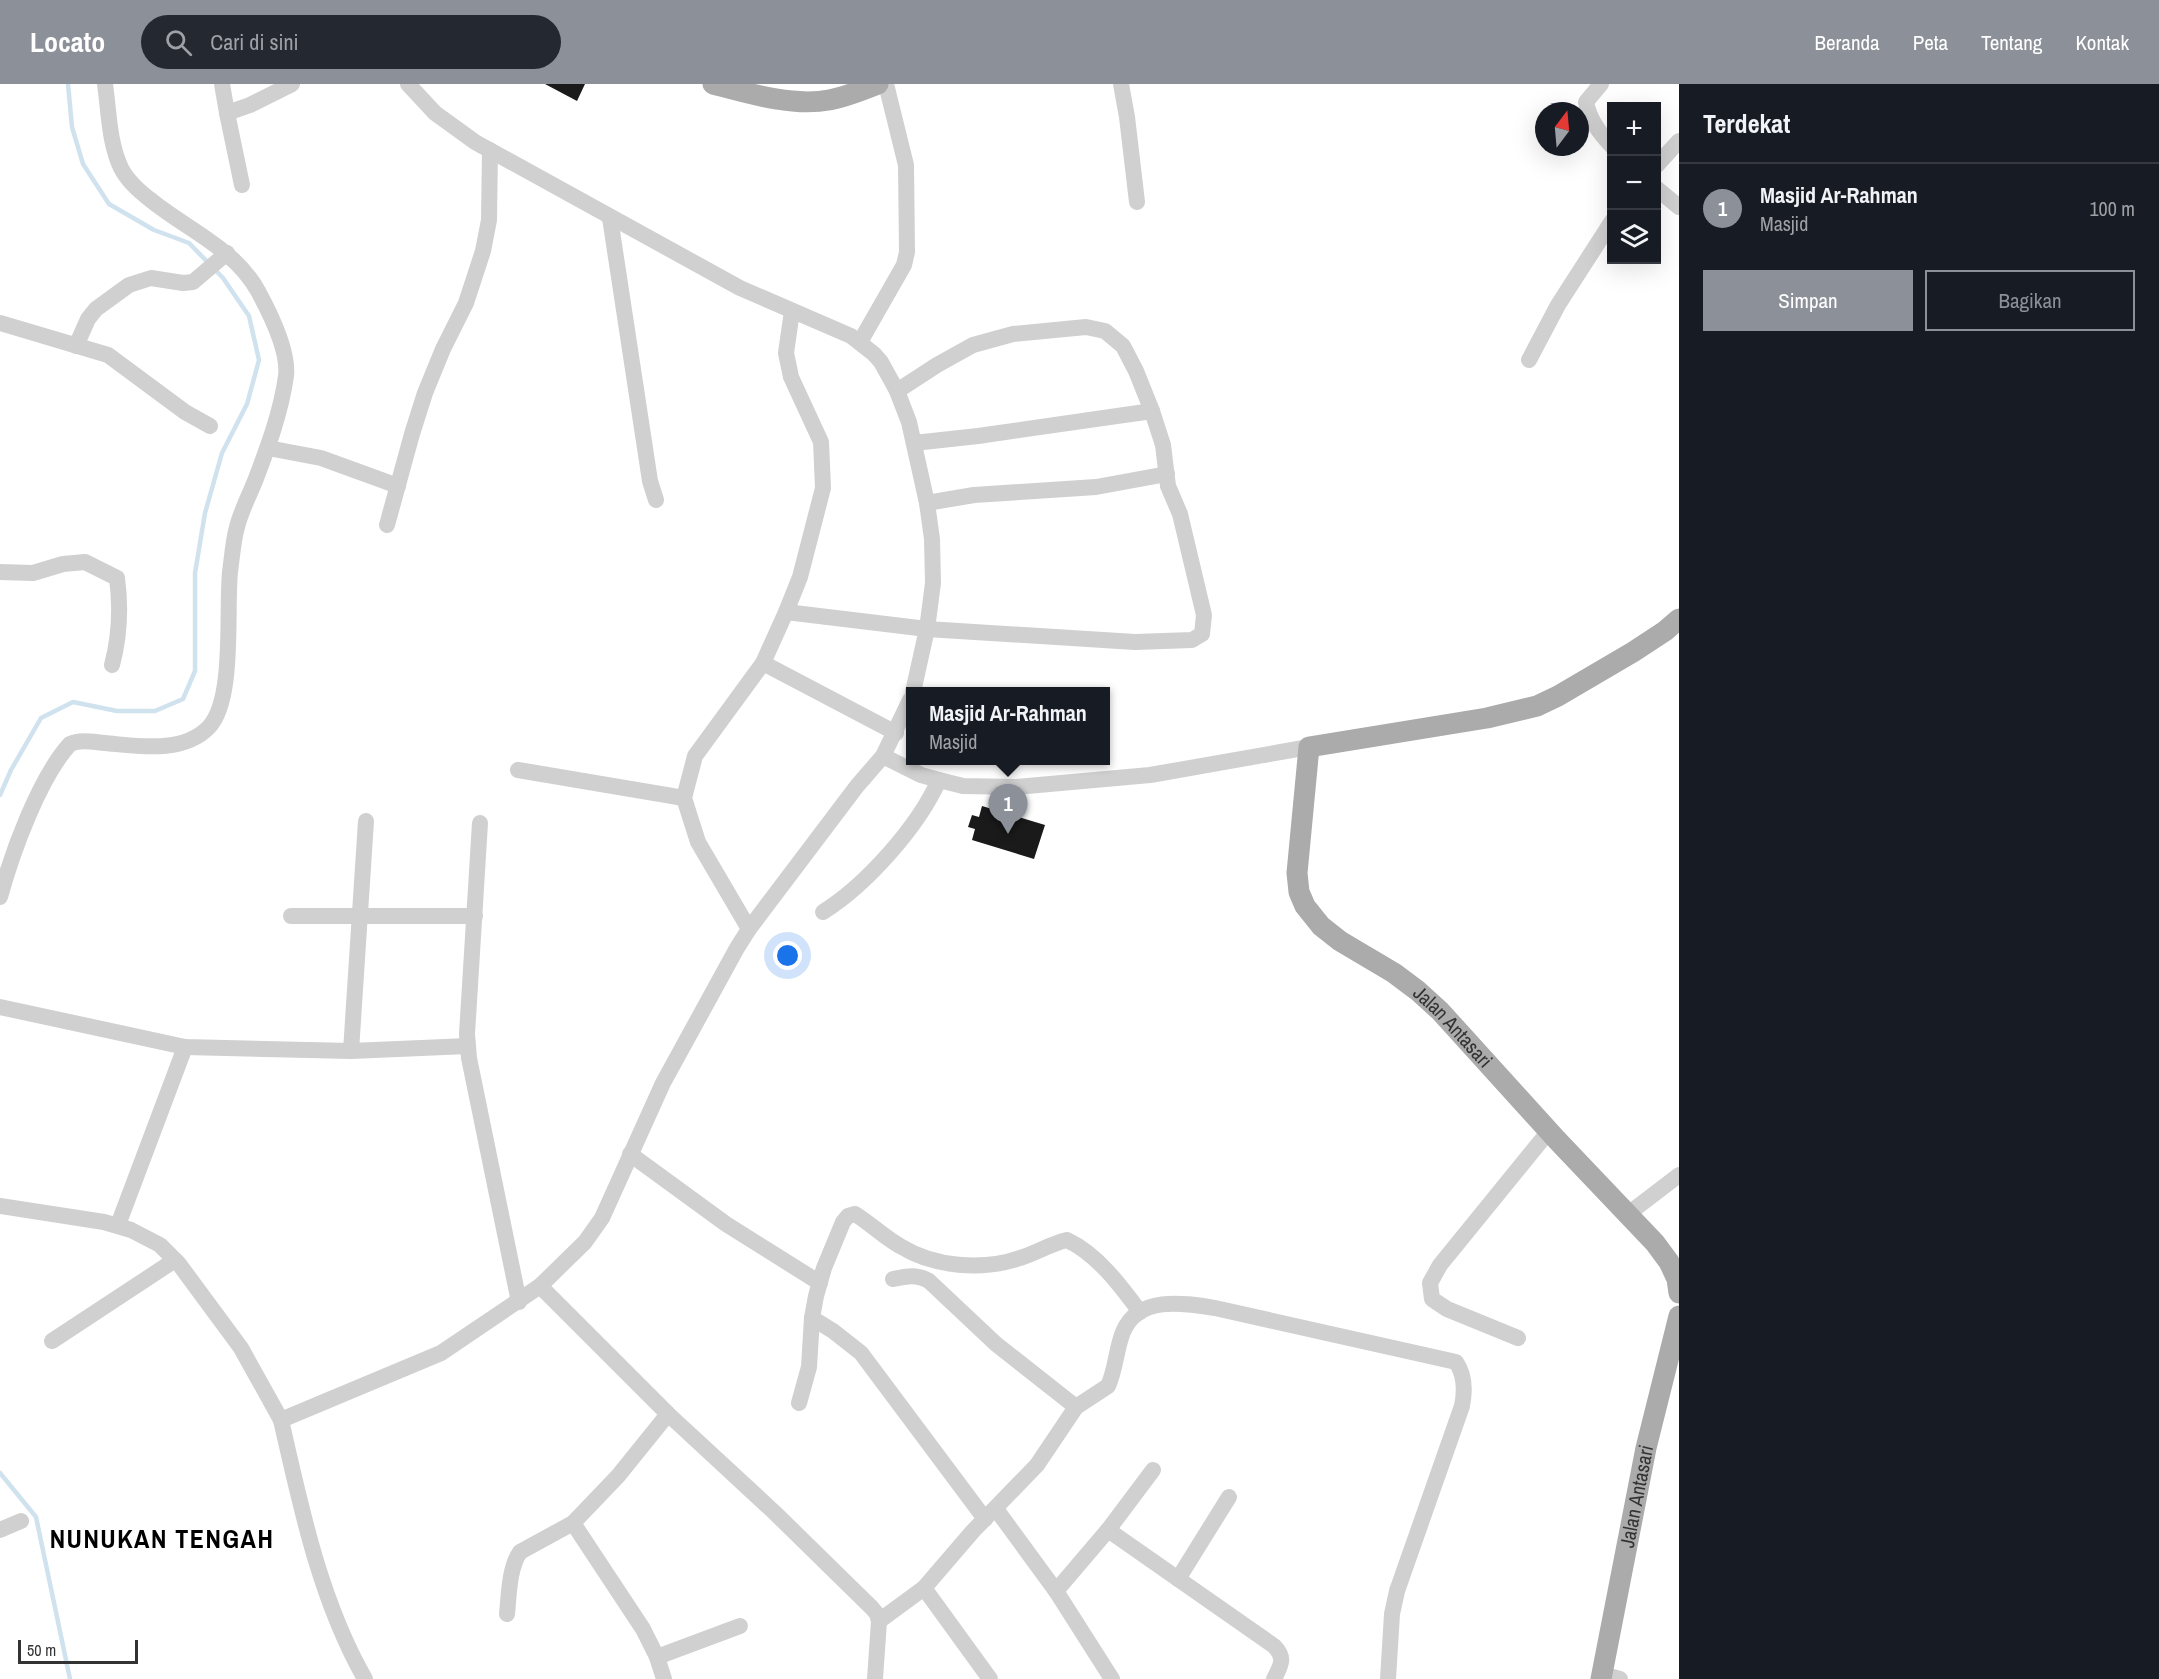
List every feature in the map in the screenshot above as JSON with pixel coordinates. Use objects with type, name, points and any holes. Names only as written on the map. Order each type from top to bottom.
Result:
[{"type":"main road","points":[[713,84],[763,97],[815,101],[846,96],[878,84]]},
{"type":"main road","points":[[765,84],[790,84]]},
{"type":"main road","points":[[1309,747],[1487,718],[1537,706],[1633,652],[1679,619]]},
{"type":"main road","name":"Jalan Antasari","points":[[1309,747],[1296,873],[1299,892],[1305,906],[1321,926],[1340,941],[1394,973],[1440,1011],[1655,1243],[1670,1262],[1677,1279],[1679,1293]]},
{"type":"main road","name":"Jalan Antasari","points":[[1608,1677],[1646,1448],[1672,1369],[1679,1316]]},
{"type":"street","points":[[0,897],[6,874],[34,803],[56,763],[70,744],[83,741],[167,746],[188,741],[200,735],[218,715],[225,690],[228,593],[237,528],[268,447],[286,375],[285,354],[249,277],[226,254],[137,189],[121,170],[114,150],[105,84]]},
{"type":"street","points":[[222,84],[242,185]]},
{"type":"street","points":[[227,113],[250,105],[292,84]]},
{"type":"street","points":[[408,84],[435,112],[490,150],[740,288],[850,336],[860,342],[881,362],[897,391],[909,422],[927,503],[932,539],[933,583],[927,629],[914,687]]},
{"type":"street","points":[[860,342],[904,265],[907,252],[906,165],[886,84]]},
{"type":"street","points":[[1121,84],[1137,202]]},
{"type":"street","points":[[1600,84],[1586,102],[1588,112],[1607,142]]},
{"type":"street","points":[[1661,161],[1679,141]]},
{"type":"street","points":[[387,525],[425,393],[443,349],[466,303],[483,251],[489,220],[490,150]]},
{"type":"street","points":[[1661,192],[1679,207]]},
{"type":"street","points":[[610,218],[650,481],[656,500]]},
{"type":"street","points":[[1529,360],[1558,305],[1607,227]]},
{"type":"street","points":[[76,346],[88,319],[96,309],[129,285],[151,278],[183,283],[195,281],[226,254]]},
{"type":"street","points":[[749,929],[698,842],[684,798],[695,756],[763,663],[786,612],[800,577],[823,488],[821,442],[791,377],[786,352],[792,311]]},
{"type":"street","points":[[0,323],[115,359],[184,412],[210,426]]},
{"type":"street","points":[[786,612],[927,629],[1135,642],[1176,641],[1198,637],[1202,634],[1204,615],[1180,514],[1168,486],[1163,446],[1152,411],[1123,346],[1105,331],[1086,327],[1012,334],[974,345],[937,365],[897,391]]},
{"type":"street","points":[[914,443],[1152,411]]},
{"type":"street","points":[[268,447],[321,458],[398,486]]},
{"type":"street","points":[[927,503],[974,495],[1096,487],[1167,474]]},
{"type":"street","points":[[0,572],[33,573],[63,564],[86,562],[117,578],[120,629],[112,665]]},
{"type":"street","points":[[763,663],[896,733]]},
{"type":"street","points":[[281,1420],[423,1362],[463,1340],[540,1286],[585,1242],[595,1230],[611,1200],[663,1083],[749,929],[857,786],[883,756],[906,709]]},
{"type":"street","points":[[883,756],[921,775],[963,786],[989,788],[1149,776],[1309,747]]},
{"type":"street","points":[[518,770],[684,798]]},
{"type":"street","points":[[823,912],[837,903],[880,863],[928,804],[939,780]]},
{"type":"street","points":[[351,1051],[366,821]]},
{"type":"street","points":[[480,823],[468,1046],[519,1302]]},
{"type":"street","points":[[291,916],[475,916]]},
{"type":"street","points":[[0,1007],[185,1047],[351,1051],[468,1046]]},
{"type":"street","points":[[118,1225],[185,1047]]},
{"type":"street","points":[[1518,1338],[1447,1310],[1432,1299],[1430,1282],[1440,1265],[1549,1131]]},
{"type":"street","points":[[630,1154],[726,1224],[820,1283]]},
{"type":"street","points":[[1628,1214],[1679,1175]]},
{"type":"street","points":[[0,1206],[118,1225],[148,1237],[175,1260],[241,1348],[281,1420],[302,1513],[318,1566],[340,1632],[365,1679]]},
{"type":"street","points":[[799,1404],[809,1367],[812,1318],[824,1268],[843,1222],[848,1216],[855,1214],[899,1246],[921,1257],[956,1265],[991,1265],[1020,1258],[1067,1240],[1087,1251],[1124,1290],[1140,1312]]},
{"type":"street","points":[[52,1341],[175,1260]]},
{"type":"street","points":[[893,1279],[912,1275],[922,1276],[996,1344],[1076,1407]]},
{"type":"street","points":[[540,1286],[668,1414],[774,1512],[872,1608],[879,1621],[875,1679]]},
{"type":"street","points":[[879,1621],[924,1588],[1038,1465],[1076,1407],[1108,1386],[1123,1332],[1130,1318],[1144,1309],[1183,1303],[1215,1308],[1456,1362],[1461,1370],[1464,1395],[1397,1591],[1392,1614],[1388,1679]]},
{"type":"street","points":[[812,1318],[861,1353],[1056,1591],[1112,1679]]},
{"type":"street","points":[[507,1614],[516,1558],[520,1552],[573,1523],[618,1476],[668,1414]]},
{"type":"street","points":[[1056,1591],[1108,1530],[1153,1470]]},
{"type":"street","points":[[1178,1579],[1229,1497]]},
{"type":"street","points":[[0,1530],[21,1521]]},
{"type":"street","points":[[573,1523],[643,1629],[657,1657],[663,1679]]},
{"type":"street","points":[[1108,1530],[1274,1646],[1281,1654],[1274,1679]]},
{"type":"street","points":[[924,1588],[990,1679]]},
{"type":"street","points":[[657,1657],[740,1626]]},
{"type":"building","points":[[545,84],[585,84],[577,101]]},
{"type":"building","points":[[982,806],[1045,825],[1034,859],[972,840],[975,829],[968,827],[972,815],[979,817]]},
{"type":"waterway","points":[[0,795],[11,770],[41,718],[73,702],[117,711],[155,711],[183,699],[195,671],[195,573],[205,513],[222,453],[247,404],[259,360],[249,316],[223,278],[189,243],[154,230],[109,204],[83,164],[72,127],[68,84]]},
{"type":"waterway","points":[[0,1473],[36,1517],[70,1679]]},
{"type":"place","name":"Masjid Ar-Rahman","points":[[1008,834]]},
{"type":"district","name":"NUNUKAN TENGAH","points":[[162,1539]]}]
